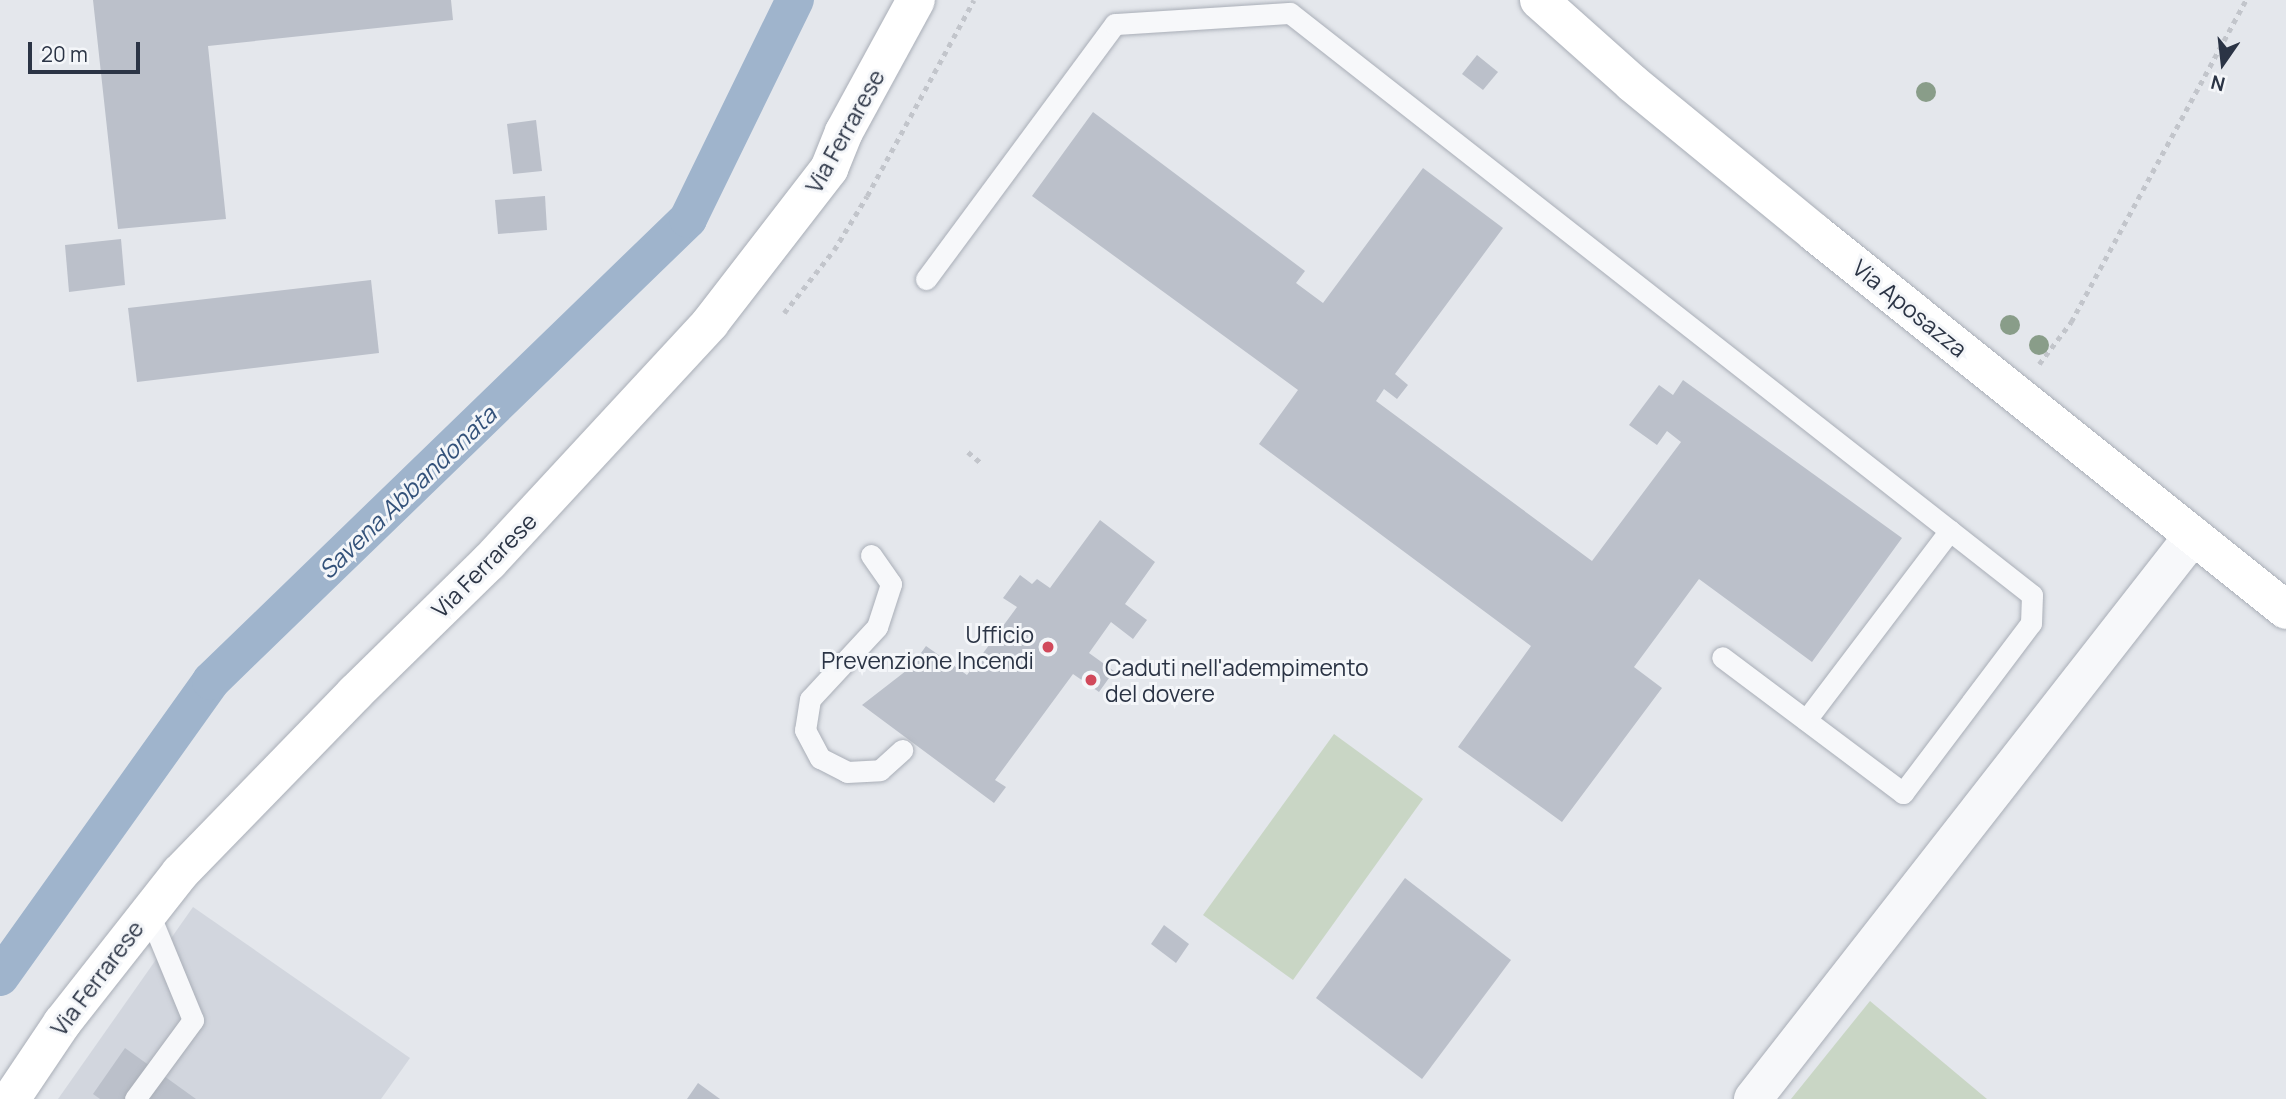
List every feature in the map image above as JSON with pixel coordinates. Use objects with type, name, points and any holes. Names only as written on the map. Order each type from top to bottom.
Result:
[{"type":"main road","name":"Via Ferrarese","points":[[11,1099],[62,1023],[148,911],[234,816],[489,562],[710,323],[829,169],[844,132],[916,0]]},
{"type":"main road","name":"Via Aposazza","points":[[1539,0],[1643,92],[2286,610]]},
{"type":"street","points":[[1753,1099],[2193,536]]},
{"type":"lane","points":[[926,279],[1115,24],[1290,13],[2032,594],[2031,623],[1903,793],[1721,657]]},
{"type":"lane","points":[[1806,720],[1950,530]]},
{"type":"lane","points":[[871,555],[891,584],[877,627],[810,699],[805,730],[820,758],[847,772],[880,770],[902,750]]},
{"type":"lane","points":[[135,1099],[193,1020],[148,911]]},
{"type":"path","points":[[785,313],[834,250],[974,0]]},
{"type":"path","points":[[2017,394],[2071,321],[2246,0]]},
{"type":"path","points":[[968,452],[980,462]]},
{"type":"shaded area","points":[[193,907],[410,1058],[381,1099],[58,1099]]},
{"type":"green space","points":[[1334,734],[1423,799],[1293,980],[1203,915]]},
{"type":"green space","points":[[1870,1001],[1987,1099],[1791,1099]]},
{"type":"building","points":[[93,0],[451,0],[453,20],[208,46],[226,219],[118,229]]},
{"type":"building","points":[[1477,55],[1498,72],[1483,90],[1462,74]]},
{"type":"building","points":[[1093,112],[1305,271],[1296,283],[1323,303],[1423,168],[1503,228],[1395,374],[1408,385],[1397,399],[1384,389],[1376,401],[1592,561],[1681,442],[1667,431],[1657,445],[1629,425],[1659,385],[1673,395],[1683,380],[1902,538],[1812,662],[1699,579],[1634,667],[1662,688],[1562,822],[1458,747],[1531,646],[1259,444],[1298,390],[1032,196]]},
{"type":"building","points":[[536,120],[542,171],[513,174],[507,124]]},
{"type":"building","points":[[545,196],[547,230],[498,234],[495,200]]},
{"type":"building","points":[[121,239],[125,285],[69,292],[65,245]]},
{"type":"building","points":[[371,280],[379,353],[137,382],[128,308]]},
{"type":"building","points":[[1100,520],[1155,562],[1125,604],[1147,620],[1133,639],[1111,622],[1089,653],[1114,671],[1099,692],[1073,674],[995,780],[1006,787],[994,803],[862,705],[911,667],[926,646],[967,675],[1017,607],[1003,598],[1020,575],[1032,584],[1037,579],[1050,588]]},
{"type":"building","points":[[1405,878],[1511,960],[1422,1079],[1316,998]]},
{"type":"building","points":[[1164,925],[1189,944],[1176,963],[1151,944]]},
{"type":"building","points":[[125,1048],[196,1099],[100,1099],[93,1094]]},
{"type":"building","points":[[698,1083],[720,1099],[687,1099]]},
{"type":"waterway","name":"Savena Abbandonata","points":[[0,977],[211,681],[688,219],[795,0]]},
{"type":"place","name":"Ufficio Prevenzione Incendi","points":[[1048,647]]},
{"type":"place","name":"Caduti nell'adempimento del dovere","points":[[1091,680]]}]
